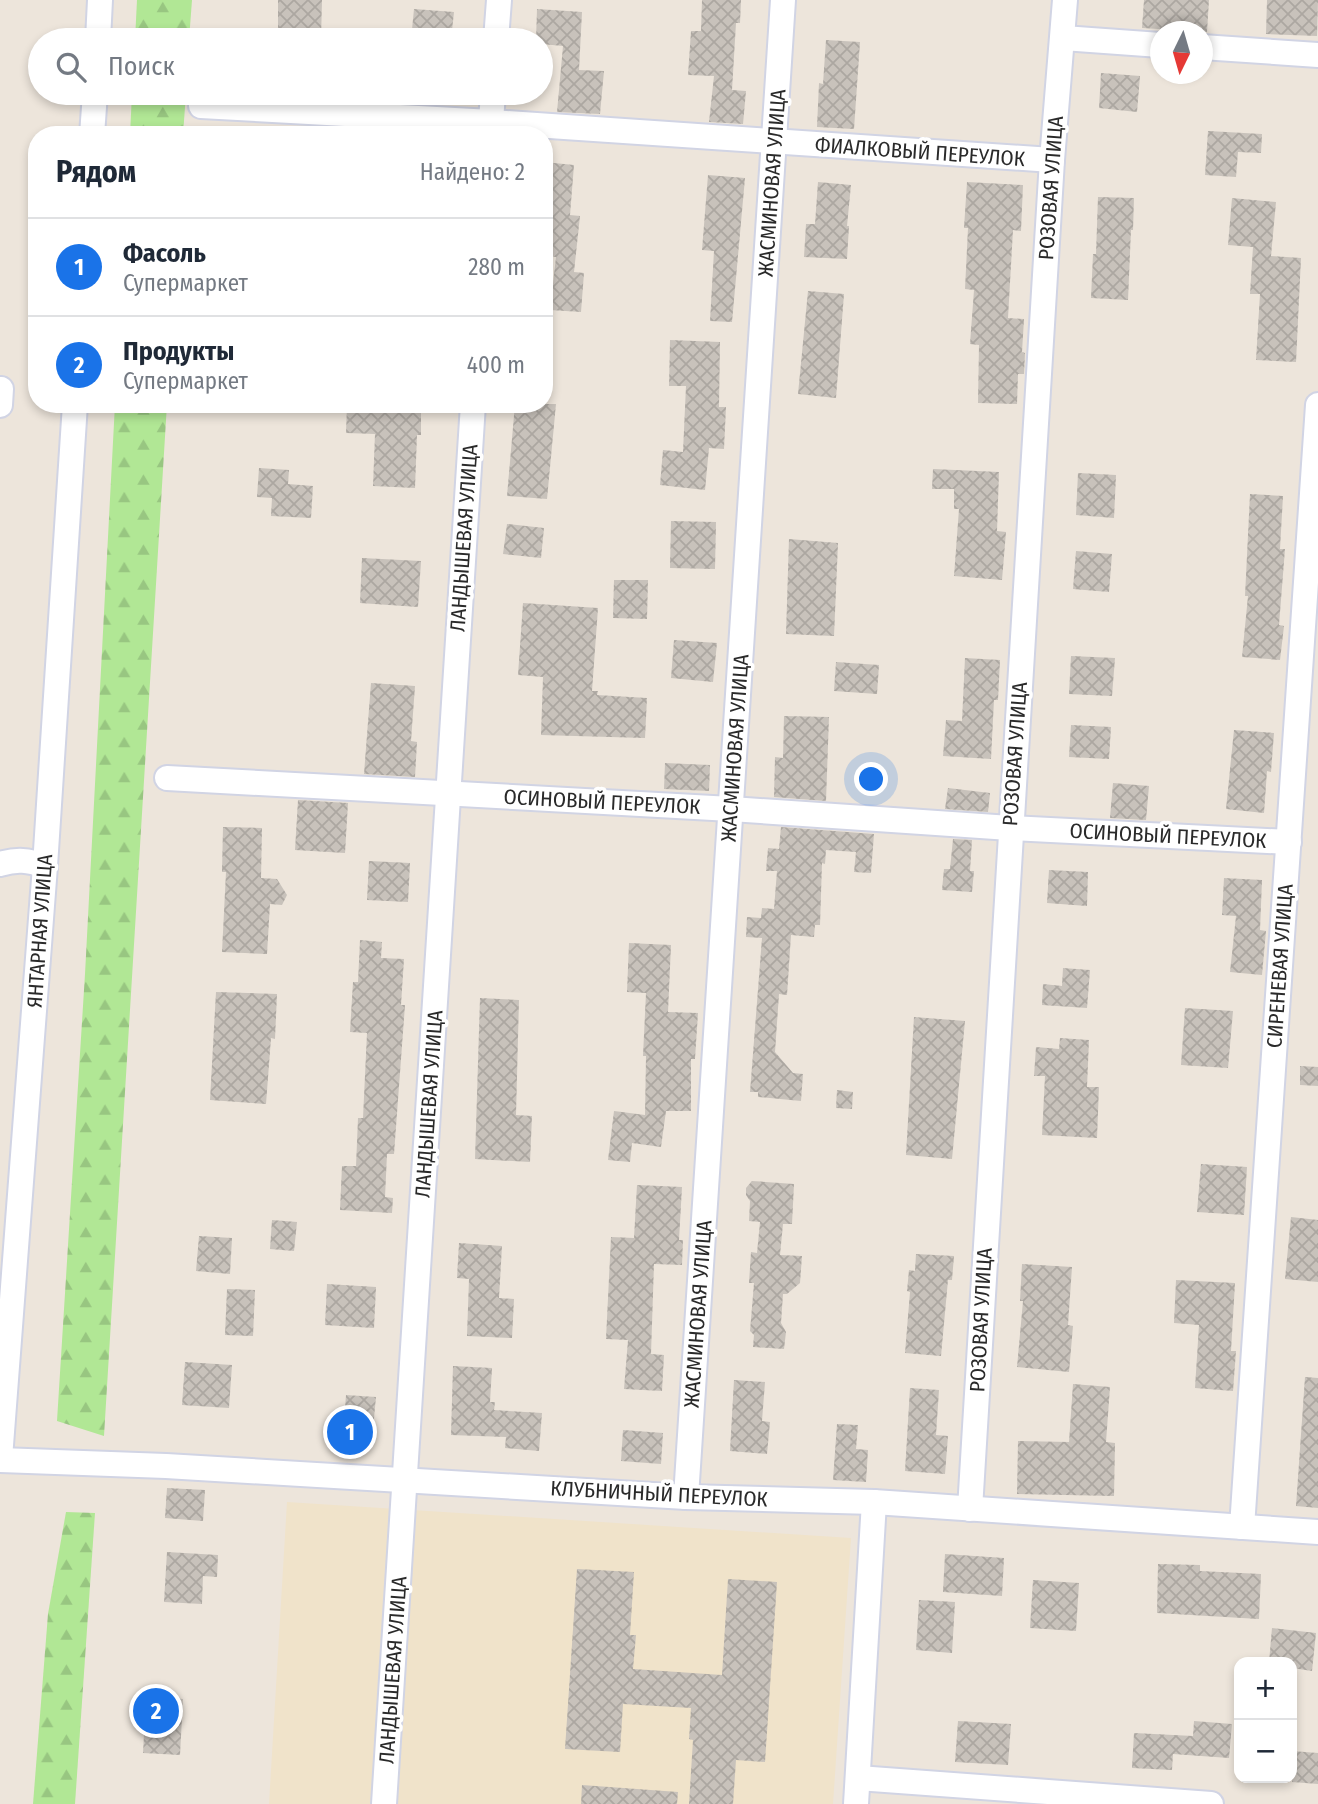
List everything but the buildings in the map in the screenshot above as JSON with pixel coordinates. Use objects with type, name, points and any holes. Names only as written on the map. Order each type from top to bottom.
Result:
[{"type":"street","points":[[99,28],[100,0]]},
{"type":"street","points":[[497,28],[499,0]]},
{"type":"street","name":"ЖАСМИНОВАЯ УЛИЦА","points":[[686,1497],[783,0]]},
{"type":"street","name":"РОЗОВАЯ УЛИЦА","points":[[970,1509],[1052,160],[1065,0]]},
{"type":"street","points":[[1063,38],[1150,44]]},
{"type":"street","points":[[1213,48],[1318,55]]},
{"type":"street","points":[[93,126],[94,105]]},
{"type":"street","points":[[490,126],[492,105]]},
{"type":"street","name":"ФИАЛКОВЫЙ ПЕРЕУЛОК","points":[[201,106],[452,126]]},
{"type":"street","name":"ФИАЛКОВЫЙ ПЕРЕУЛОК","points":[[553,132],[1052,160]]},
{"type":"street","name":"СИРЕНЕВАЯ УЛИЦА","points":[[1242,1527],[1318,405]]},
{"type":"street","name":"ЯНТАРНАЯ УЛИЦА","points":[[0,1459],[6,1289],[45,866],[74,413]]},
{"type":"street","name":"ЛАНДЫШЕВАЯ УЛИЦА","points":[[384,1804],[472,413]]},
{"type":"street","name":"ОСИНОВЫЙ ПЕРЕУЛОК","points":[[166,778],[1289,842]]},
{"type":"street","points":[[0,864],[14,860],[45,866]]},
{"type":"street","name":"КЛУБНИЧНЫЙ ПЕРЕУЛОК","points":[[0,1459],[166,1466],[686,1497],[874,1503],[1318,1532]]},
{"type":"street","points":[[856,1804],[874,1503]]},
{"type":"street","points":[[858,1778],[1211,1804]]},
{"type":"shaded area","points":[[287,1502],[851,1538],[833,1804],[269,1804]]},
{"type":"green space","points":[[137,0],[192,0],[190,28],[136,28]]},
{"type":"green space","points":[[131,105],[185,105],[184,126],[130,126]]},
{"type":"green space","points":[[115,413],[166,413],[104,1436],[57,1421],[85,974]]},
{"type":"green space","points":[[66,1512],[95,1513],[75,1804],[33,1804],[48,1614]]},
{"type":"place","name":"Фасоль","points":[[350,1432]]},
{"type":"place","name":"Продукты","points":[[156,1711]]}]
